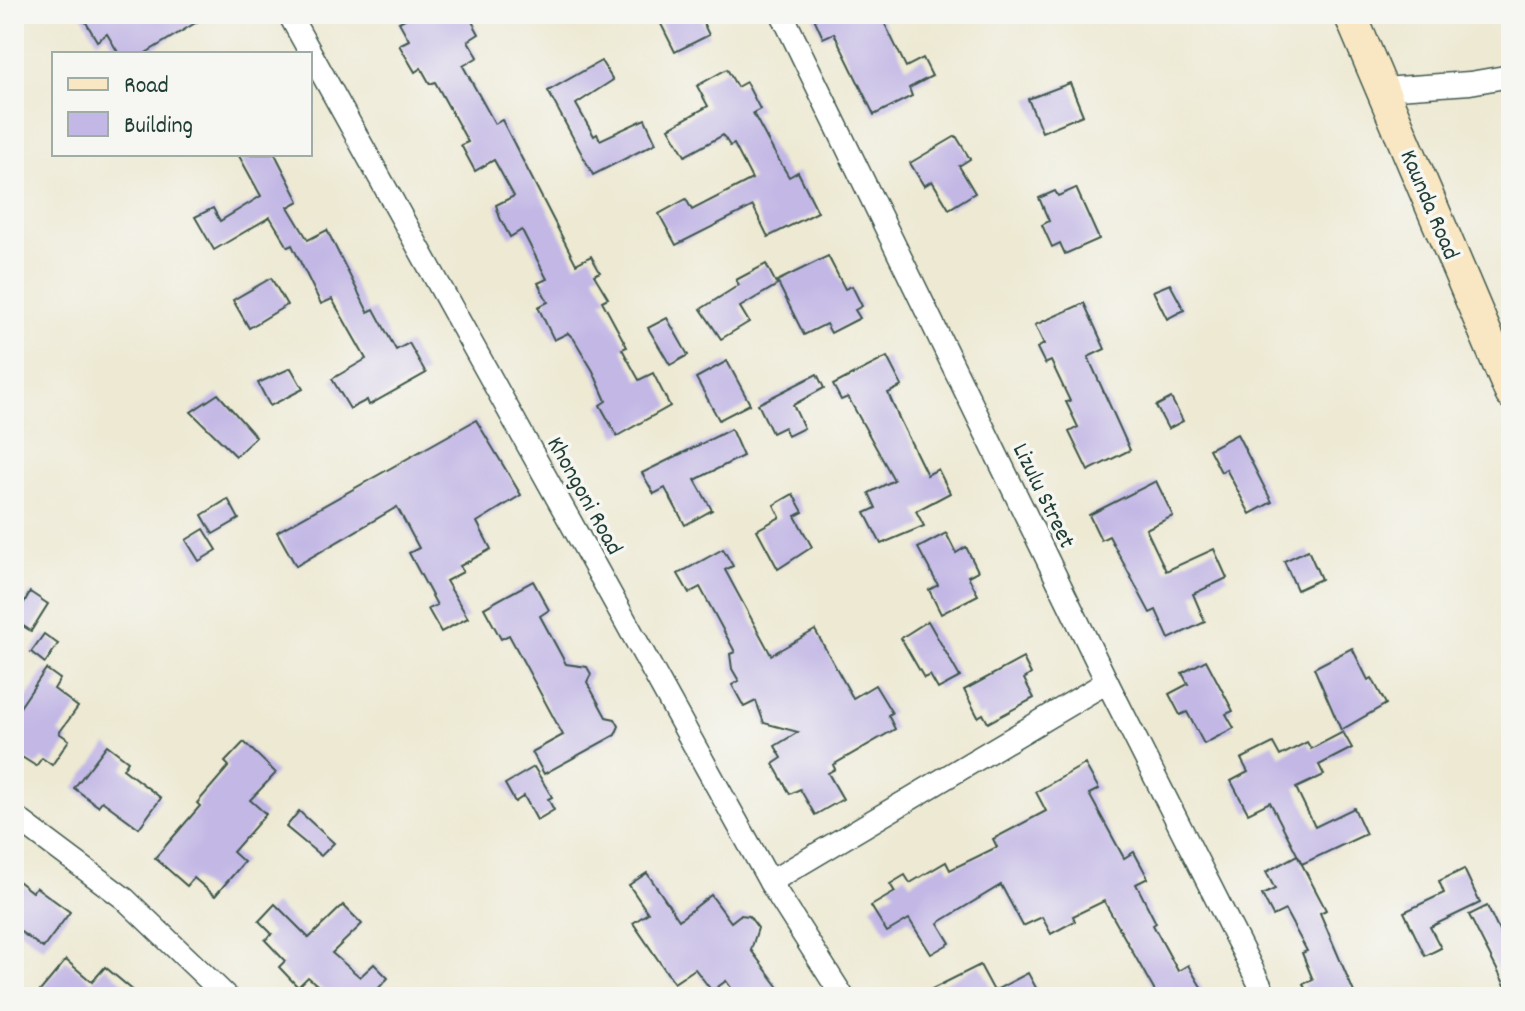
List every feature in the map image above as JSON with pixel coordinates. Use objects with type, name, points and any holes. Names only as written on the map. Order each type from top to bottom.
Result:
[{"type":"main road","name":"Kaunda Road","points":[[1350,14],[1511,393]]},
{"type":"street","name":"Khongoni Road","points":[[289,14],[310,52]]},
{"type":"street","name":"Lizulu Street","points":[[782,14],[1107,682],[1266,997]]},
{"type":"street","name":"Khongoni Road","points":[[312,56],[770,882],[843,997]]},
{"type":"street","points":[[1382,89],[1470,83],[1511,76]]},
{"type":"street","points":[[770,882],[1107,682]]},
{"type":"street","points":[[14,816],[125,899],[227,997]]},
{"type":"building","points":[[81,14],[210,14],[147,52],[118,52],[107,34],[97,41]]},
{"type":"building","points":[[414,14],[468,14],[479,34],[468,41],[478,57],[463,66],[495,124],[502,120],[576,264],[591,256],[600,272],[594,275],[608,298],[602,301],[627,347],[622,349],[639,380],[653,373],[670,406],[617,436],[600,405],[606,401],[593,371],[574,339],[568,333],[554,340],[538,307],[548,302],[538,283],[547,279],[522,230],[510,237],[500,218],[496,205],[514,196],[494,160],[475,171],[461,145],[468,142],[435,82],[430,84],[421,68],[415,72],[399,45],[409,40],[399,22]]},
{"type":"building","points":[[656,14],[699,14],[709,35],[675,52]]},
{"type":"building","points":[[824,14],[880,14],[906,67],[923,58],[932,76],[909,88],[912,96],[874,115],[834,33],[823,38],[814,18]]},
{"type":"building","points":[[601,61],[613,80],[576,104],[594,136],[597,134],[600,140],[645,119],[656,143],[593,175],[548,91]]},
{"type":"building","points":[[727,69],[737,87],[746,82],[760,109],[753,113],[773,150],[789,177],[798,172],[818,212],[768,237],[753,206],[676,245],[659,214],[686,199],[692,210],[752,179],[734,144],[730,146],[723,135],[685,156],[669,128],[708,106],[697,86]]},
{"type":"building","points":[[1070,83],[1083,115],[1042,132],[1028,99]]},
{"type":"building","points":[[956,136],[970,159],[959,166],[975,193],[949,209],[932,181],[924,186],[910,163]]},
{"type":"building","points":[[239,156],[276,156],[299,201],[288,207],[308,240],[327,230],[368,312],[374,309],[396,350],[409,343],[426,373],[369,405],[367,400],[350,409],[332,379],[366,359],[332,299],[321,304],[292,245],[288,247],[270,217],[214,250],[195,217],[213,208],[220,221],[261,196]]},
{"type":"building","points":[[1076,188],[1099,239],[1065,254],[1060,243],[1052,247],[1042,225],[1049,221],[1039,198],[1055,191],[1058,196]]},
{"type":"building","points":[[828,256],[845,289],[852,286],[862,306],[855,310],[860,318],[831,333],[826,324],[804,335],[777,281]]},
{"type":"building","points":[[766,264],[777,285],[740,307],[749,322],[721,339],[701,309],[739,285],[736,280]]},
{"type":"building","points":[[271,278],[287,305],[249,328],[233,300]]},
{"type":"building","points":[[1170,284],[1184,310],[1167,319],[1153,291]]},
{"type":"building","points":[[1084,303],[1105,349],[1088,357],[1130,450],[1088,471],[1069,432],[1078,427],[1066,402],[1070,401],[1051,361],[1045,364],[1037,348],[1044,344],[1035,325]]},
{"type":"building","points":[[667,318],[688,355],[670,365],[648,328]]},
{"type":"building","points":[[887,357],[902,386],[888,393],[898,416],[927,475],[938,469],[950,493],[916,511],[924,526],[881,544],[865,513],[876,508],[869,493],[894,480],[848,397],[841,400],[833,385]]},
{"type":"building","points":[[727,361],[750,404],[719,420],[696,378]]},
{"type":"building","points":[[291,368],[303,389],[270,406],[258,383]]},
{"type":"building","points":[[817,374],[824,388],[793,405],[804,428],[788,436],[784,427],[772,433],[758,404]]},
{"type":"building","points":[[218,394],[256,437],[236,456],[191,412]]},
{"type":"building","points":[[1171,398],[1183,421],[1168,429],[1156,406]]},
{"type":"building","points":[[476,420],[521,495],[477,522],[491,549],[460,566],[463,572],[446,581],[468,618],[441,632],[428,609],[437,605],[409,553],[419,548],[397,507],[296,566],[277,532]]},
{"type":"building","points":[[731,429],[743,456],[695,480],[712,510],[685,525],[665,488],[654,494],[642,473]]},
{"type":"building","points":[[1237,434],[1272,502],[1250,514],[1226,469],[1221,472],[1209,449]]},
{"type":"building","points":[[1156,481],[1173,516],[1146,529],[1166,571],[1214,549],[1227,578],[1193,594],[1205,622],[1169,639],[1156,610],[1150,613],[1109,536],[1101,540],[1089,515]]},
{"type":"building","points":[[793,494],[803,512],[795,516],[812,547],[778,569],[757,530],[780,517],[774,505]]},
{"type":"building","points":[[228,499],[239,519],[213,534],[202,515]]},
{"type":"building","points":[[204,529],[217,550],[199,561],[186,540]]},
{"type":"building","points":[[946,533],[956,553],[966,547],[978,571],[968,576],[978,595],[941,614],[929,590],[938,585],[918,548]]},
{"type":"building","points":[[723,549],[733,566],[725,570],[771,655],[815,630],[853,698],[875,685],[892,713],[888,715],[895,729],[833,765],[835,769],[828,773],[843,799],[815,815],[800,789],[790,794],[773,764],[782,758],[775,746],[798,732],[764,723],[756,701],[744,707],[732,685],[739,681],[732,669],[730,654],[735,652],[700,587],[689,593],[678,574]]},
{"type":"building","points":[[1308,550],[1321,579],[1297,590],[1284,561]]},
{"type":"building","points":[[533,581],[549,610],[540,616],[566,664],[587,667],[591,674],[587,682],[606,717],[615,719],[619,726],[615,735],[544,774],[532,752],[563,735],[509,635],[501,639],[484,608]]},
{"type":"building","points":[[30,592],[48,604],[31,631],[14,620]]},
{"type":"building","points":[[928,621],[960,677],[938,689],[930,675],[924,678],[901,638]]},
{"type":"building","points":[[44,634],[58,644],[45,663],[31,652]]},
{"type":"building","points":[[1352,648],[1368,680],[1372,678],[1386,704],[1341,730],[1314,668]]},
{"type":"building","points":[[1023,658],[1031,674],[1024,679],[1034,698],[988,723],[983,714],[978,717],[964,690]]},
{"type":"building","points":[[1206,660],[1233,711],[1226,714],[1234,728],[1204,744],[1187,712],[1180,715],[1169,694],[1188,684],[1182,673]]},
{"type":"building","points":[[46,669],[60,679],[54,689],[78,707],[59,733],[69,740],[52,765],[42,758],[36,766],[14,752],[14,716]]},
{"type":"building","points":[[1343,732],[1352,748],[1319,765],[1324,775],[1296,788],[1315,827],[1354,808],[1366,834],[1302,864],[1270,802],[1248,813],[1231,781],[1248,772],[1241,759],[1273,743],[1280,756],[1307,742],[1311,749]]},
{"type":"building","points":[[244,742],[276,773],[250,800],[266,814],[233,852],[244,862],[215,896],[194,878],[187,886],[155,858],[200,806],[197,803],[229,766],[225,762]]},
{"type":"building","points":[[107,745],[128,761],[123,769],[161,798],[139,828],[102,801],[98,806],[74,788]]},
{"type":"building","points":[[1085,764],[1099,789],[1089,794],[1124,858],[1134,852],[1148,878],[1136,884],[1156,923],[1153,925],[1178,971],[1188,965],[1207,997],[1158,997],[1104,901],[1073,916],[1075,921],[1051,934],[1042,917],[1023,926],[1001,885],[938,923],[950,943],[931,954],[909,919],[887,932],[871,906],[895,892],[890,884],[905,875],[910,883],[946,862],[950,870],[997,847],[993,839],[1046,811],[1036,792]]},
{"type":"building","points":[[534,767],[552,797],[548,799],[554,810],[537,820],[524,796],[515,802],[505,784]]},
{"type":"building","points":[[299,811],[334,843],[321,856],[286,827]]},
{"type":"building","points":[[1297,855],[1326,910],[1320,913],[1356,997],[1309,997],[1303,984],[1313,980],[1302,953],[1307,951],[1285,910],[1273,916],[1262,895],[1275,889],[1266,872]]},
{"type":"building","points":[[1464,869],[1480,903],[1430,927],[1441,948],[1425,956],[1404,912],[1444,893],[1439,881]]},
{"type":"building","points":[[647,873],[679,920],[711,895],[731,922],[740,915],[749,916],[758,928],[751,950],[786,997],[738,997],[726,981],[712,991],[695,969],[674,983],[633,923],[648,913],[629,885]]},
{"type":"building","points":[[14,878],[32,892],[36,887],[70,912],[43,948],[14,927]]},
{"type":"building","points":[[275,904],[309,938],[343,905],[362,924],[332,953],[360,977],[374,964],[388,978],[376,991],[383,997],[331,997],[308,977],[298,987],[279,967],[285,961],[265,940],[272,934],[259,921]]},
{"type":"building","points":[[1487,906],[1511,956],[1511,997],[1469,915]]},
{"type":"building","points":[[66,960],[92,982],[105,967],[141,997],[35,997]]},
{"type":"building","points":[[980,965],[994,991],[1028,973],[1041,997],[916,997]]}]
